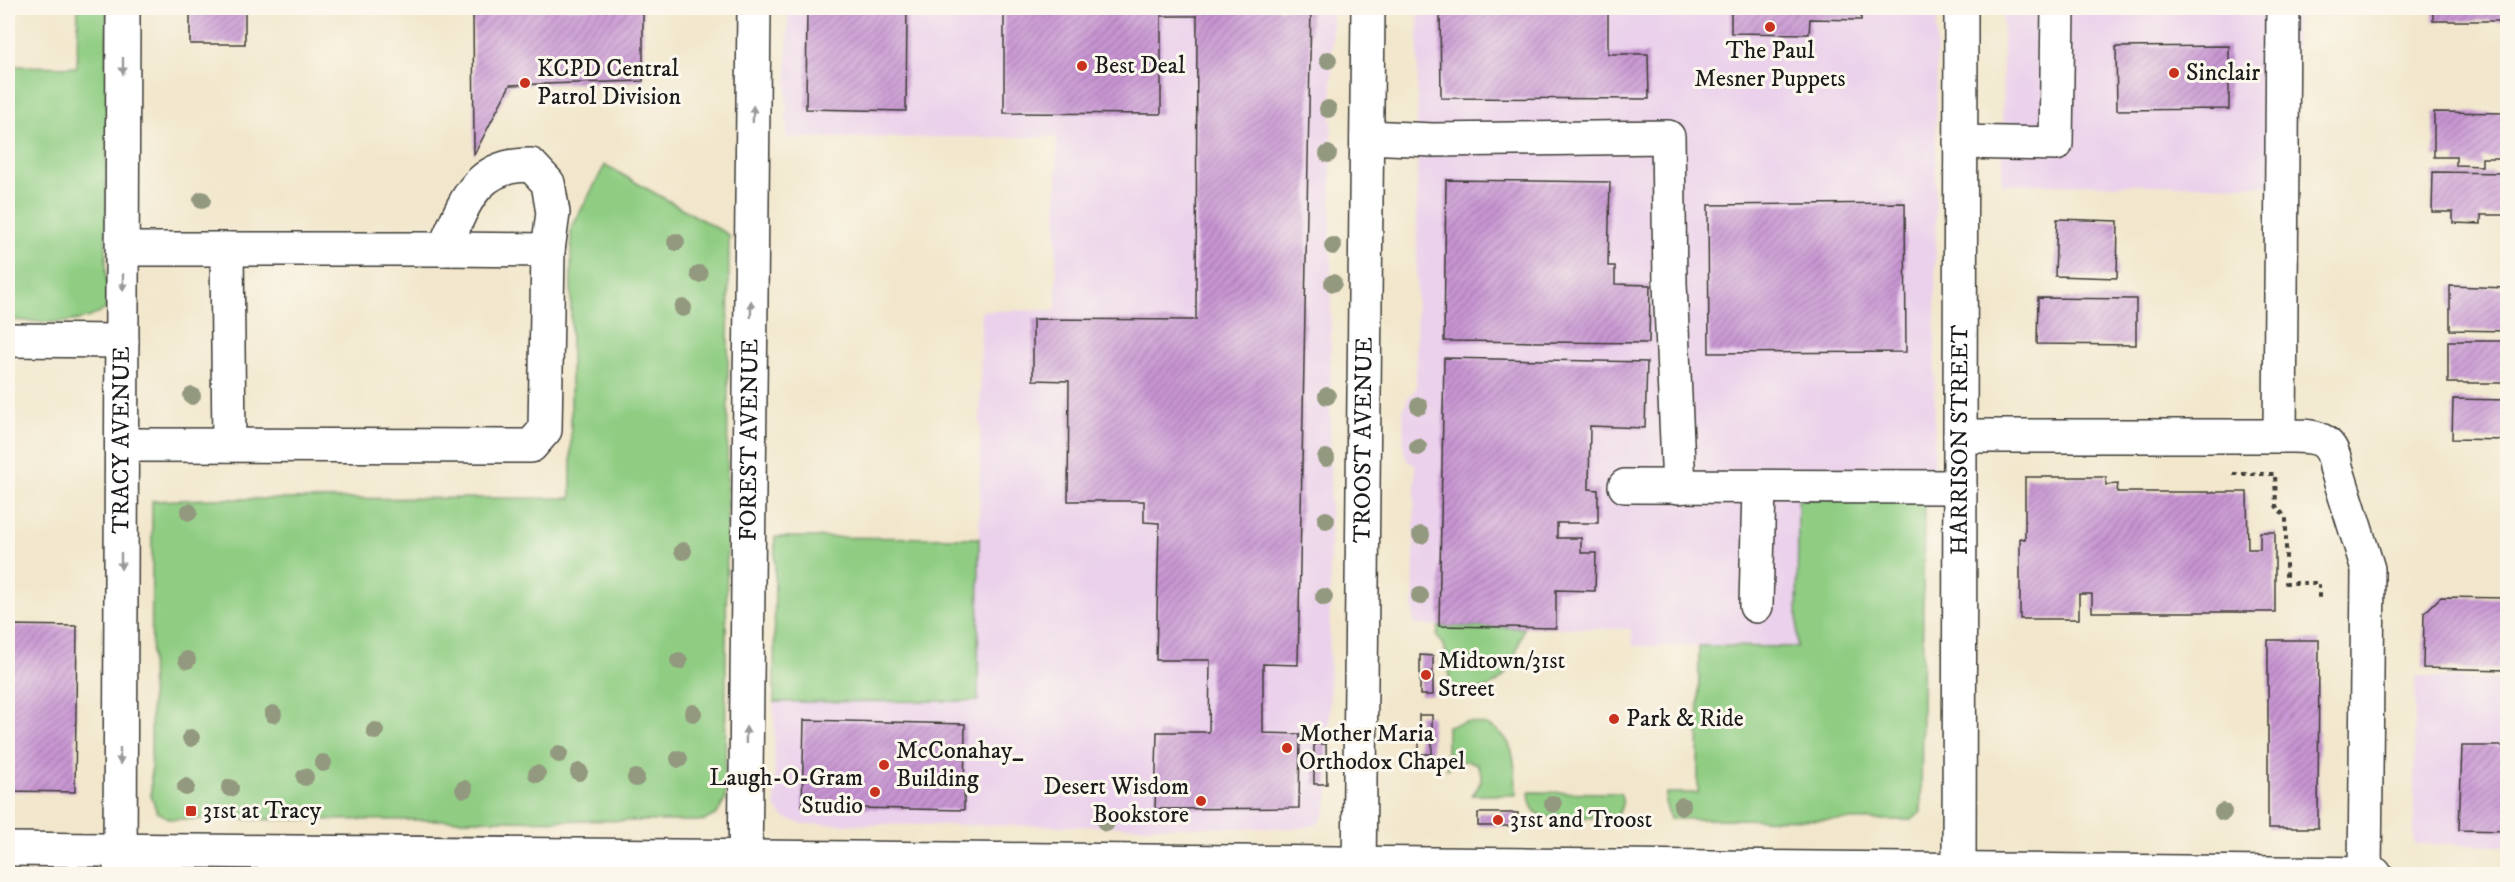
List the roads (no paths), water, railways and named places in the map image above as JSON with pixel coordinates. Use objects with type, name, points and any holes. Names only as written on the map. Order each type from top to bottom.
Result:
[{"type":"main road","name":"TRACY AVENUE","points":[[120,863],[123,8]]},
{"type":"main road","name":"FOREST AVENUE","points":[[745,866],[754,8]]},
{"type":"main road","name":"TROOST AVENUE","points":[[1359,868],[1368,8]]},
{"type":"main road","name":"HARRISON STREET","points":[[1959,872],[1960,8]]},
{"type":"main road","points":[[1960,142],[2056,144],[2058,8]]},
{"type":"main road","points":[[2280,436],[2283,8]]},
{"type":"main road","points":[[1367,137],[1434,140],[1668,137],[1670,283],[1679,488]]},
{"type":"main road","points":[[122,445],[531,446],[545,430],[548,250],[553,213],[548,183],[531,165],[511,165],[483,178],[465,202],[444,249]]},
{"type":"main road","points":[[123,249],[548,250]]},
{"type":"main road","points":[[227,249],[229,445]]},
{"type":"main road","points":[[8,340],[122,341]]},
{"type":"main road","points":[[1960,436],[2313,436],[2329,447],[2334,456],[2368,569],[2365,874]]},
{"type":"main road","points":[[1625,486],[1679,488],[1960,487]]},
{"type":"main road","points":[[1756,606],[1759,487]]},
{"type":"main road","points":[[8,849],[120,863],[2375,874]]},
{"type":"place","name":"The Paul Mesner Puppets","points":[[1770,27]]},
{"type":"place","name":"Best Deal","points":[[1082,66]]},
{"type":"place","name":"Sinclair","points":[[2174,73]]},
{"type":"place","name":"KCPD Central Patrol Division","points":[[525,83]]},
{"type":"place","name":"Midtown/31st Street","points":[[1426,675]]},
{"type":"place","name":"Park & Ride","points":[[1614,719]]},
{"type":"place","name":"Mother Maria Orthodox Chapel","points":[[1287,748]]},
{"type":"place","name":"McConahay_ Building","points":[[884,765]]},
{"type":"place","name":"Laugh-O-Gram Studio","points":[[875,792]]},
{"type":"place","name":"Desert Wisdom Bookstore","points":[[1201,801]]},
{"type":"place","name":"31st at Tracy","points":[[191,811]]},
{"type":"place","name":"31st and Troost","points":[[1498,820]]}]
